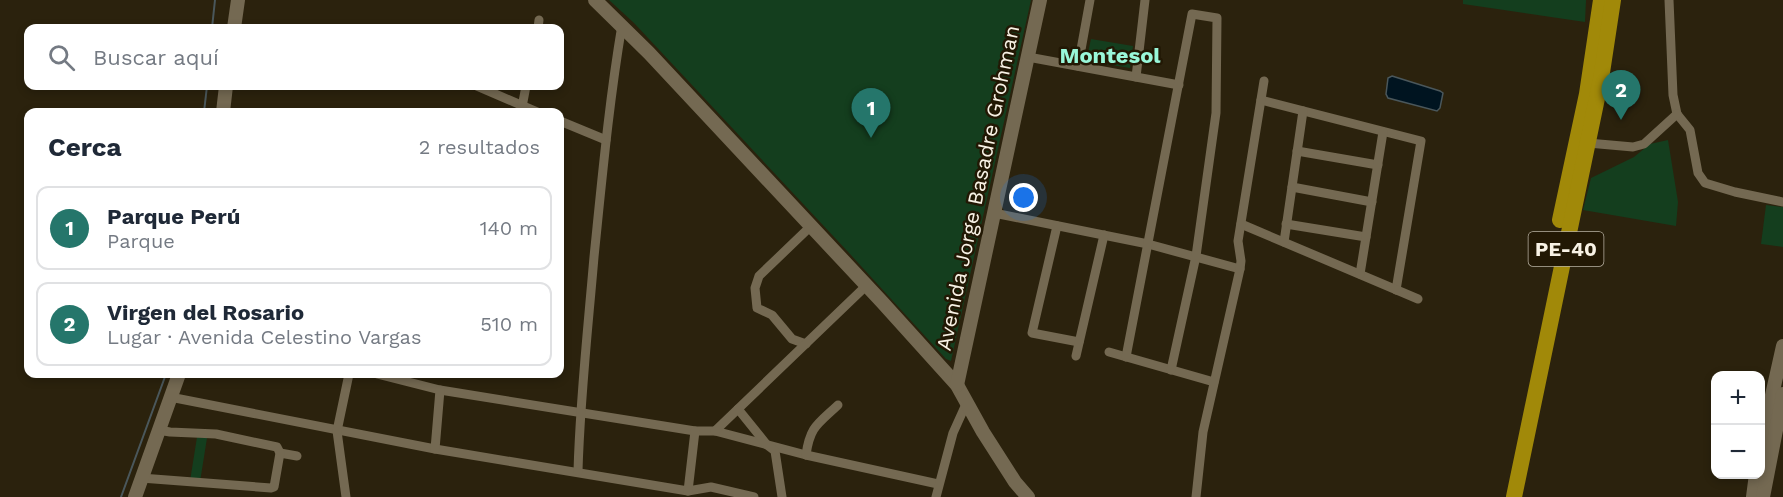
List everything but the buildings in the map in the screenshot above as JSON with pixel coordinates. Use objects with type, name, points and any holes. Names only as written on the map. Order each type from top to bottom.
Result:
[{"type":"highway","name":"PE-40","points":[[1509,492],[1577,166],[1601,0]]},
{"type":"highway","name":"PE-40","points":[[1577,166],[1588,143],[1613,0]]},
{"type":"main road","points":[[235,24],[238,0]]},
{"type":"main road","points":[[595,0],[622,25],[867,285],[957,385],[1015,483],[1028,497]]},
{"type":"main road","name":"Avenida Jorge Basadre Grohman","points":[[957,385],[1040,0]]},
{"type":"main road","points":[[223,108],[226,90]]},
{"type":"main road","points":[[1765,430],[1783,346]]},
{"type":"main road","points":[[135,497],[178,378]]},
{"type":"main road","points":[[1763,497],[1783,394]]},
{"type":"main road","points":[[1753,497],[1755,479]]},
{"type":"street","points":[[1078,66],[1090,0]]},
{"type":"street","points":[[1136,77],[1145,0]]},
{"type":"street","points":[[1670,0],[1673,95],[1677,114],[1690,130],[1698,173],[1705,183],[1783,202]]},
{"type":"street","points":[[1126,357],[1192,14],[1217,18],[1216,113],[1196,256],[1171,370]]},
{"type":"street","points":[[578,471],[579,413],[606,140],[622,25]]},
{"type":"street","points":[[1028,57],[1179,86]]},
{"type":"street","points":[[1196,497],[1203,432],[1240,269],[1238,241],[1264,81]]},
{"type":"street","points":[[486,90],[525,108]]},
{"type":"street","points":[[522,107],[525,90]]},
{"type":"street","points":[[1261,100],[1421,141],[1396,290]]},
{"type":"street","points":[[1284,242],[1303,111]]},
{"type":"street","points":[[1588,143],[1633,147],[1644,144],[1677,114]]},
{"type":"street","points":[[564,123],[606,140]]},
{"type":"street","points":[[1360,274],[1383,132]]},
{"type":"street","points":[[1297,151],[1378,165]]},
{"type":"street","points":[[1292,187],[1372,202]]},
{"type":"street","points":[[994,213],[1148,244],[1240,269]]},
{"type":"street","points":[[1241,224],[1418,299]]},
{"type":"street","points":[[1286,224],[1366,237]]},
{"type":"street","points":[[806,344],[792,339],[772,315],[757,308],[755,288],[759,276],[811,226]]},
{"type":"street","points":[[1057,226],[1032,333],[1079,342]]},
{"type":"street","points":[[1076,356],[1104,235]]},
{"type":"street","points":[[715,431],[867,285]]},
{"type":"street","points":[[1109,352],[1215,382]]},
{"type":"street","points":[[346,497],[337,430],[348,378]]},
{"type":"street","points":[[392,378],[440,390],[579,413],[695,431],[715,431],[806,455],[938,484]]},
{"type":"street","points":[[435,449],[440,390]]},
{"type":"street","points":[[170,398],[435,449],[688,491],[711,487],[754,497]]},
{"type":"street","points":[[936,497],[953,433],[967,402]]},
{"type":"street","points":[[806,455],[813,428],[838,405]]},
{"type":"street","points":[[738,409],[767,445],[775,451],[782,497]]},
{"type":"street","points":[[141,478],[271,488],[275,483],[280,453],[277,447],[216,435],[158,430]]},
{"type":"street","points":[[688,491],[695,431]]},
{"type":"street","points":[[280,453],[297,456]]},
{"type":"green space","points":[[609,0],[1031,0],[951,361],[946,359],[634,23]]},
{"type":"green space","points":[[1463,0],[1586,0],[1585,22],[1463,4]]},
{"type":"green space","points":[[1091,39],[1133,46],[1130,68],[1086,61]]},
{"type":"green space","points":[[1668,140],[1678,202],[1676,226],[1583,210],[1591,178],[1634,157],[1650,144]]},
{"type":"green space","points":[[1766,205],[1783,207],[1783,247],[1761,244]]},
{"type":"green space","points":[[197,437],[207,438],[200,482],[190,481]]},
{"type":"water","points":[[1392,76],[1443,93],[1440,108],[1437,111],[1388,98],[1386,94],[1388,78]]},
{"type":"waterway","points":[[212,24],[215,0]]},
{"type":"waterway","points":[[204,108],[207,90]]},
{"type":"waterway","points":[[121,497],[165,378]]},
{"type":"place","name":"Virgen del Rosario","points":[[1621,120]]},
{"type":"place","name":"Parque Perú","points":[[871,138]]},
{"type":"district","name":"Montesol","points":[[1110,55]]}]
